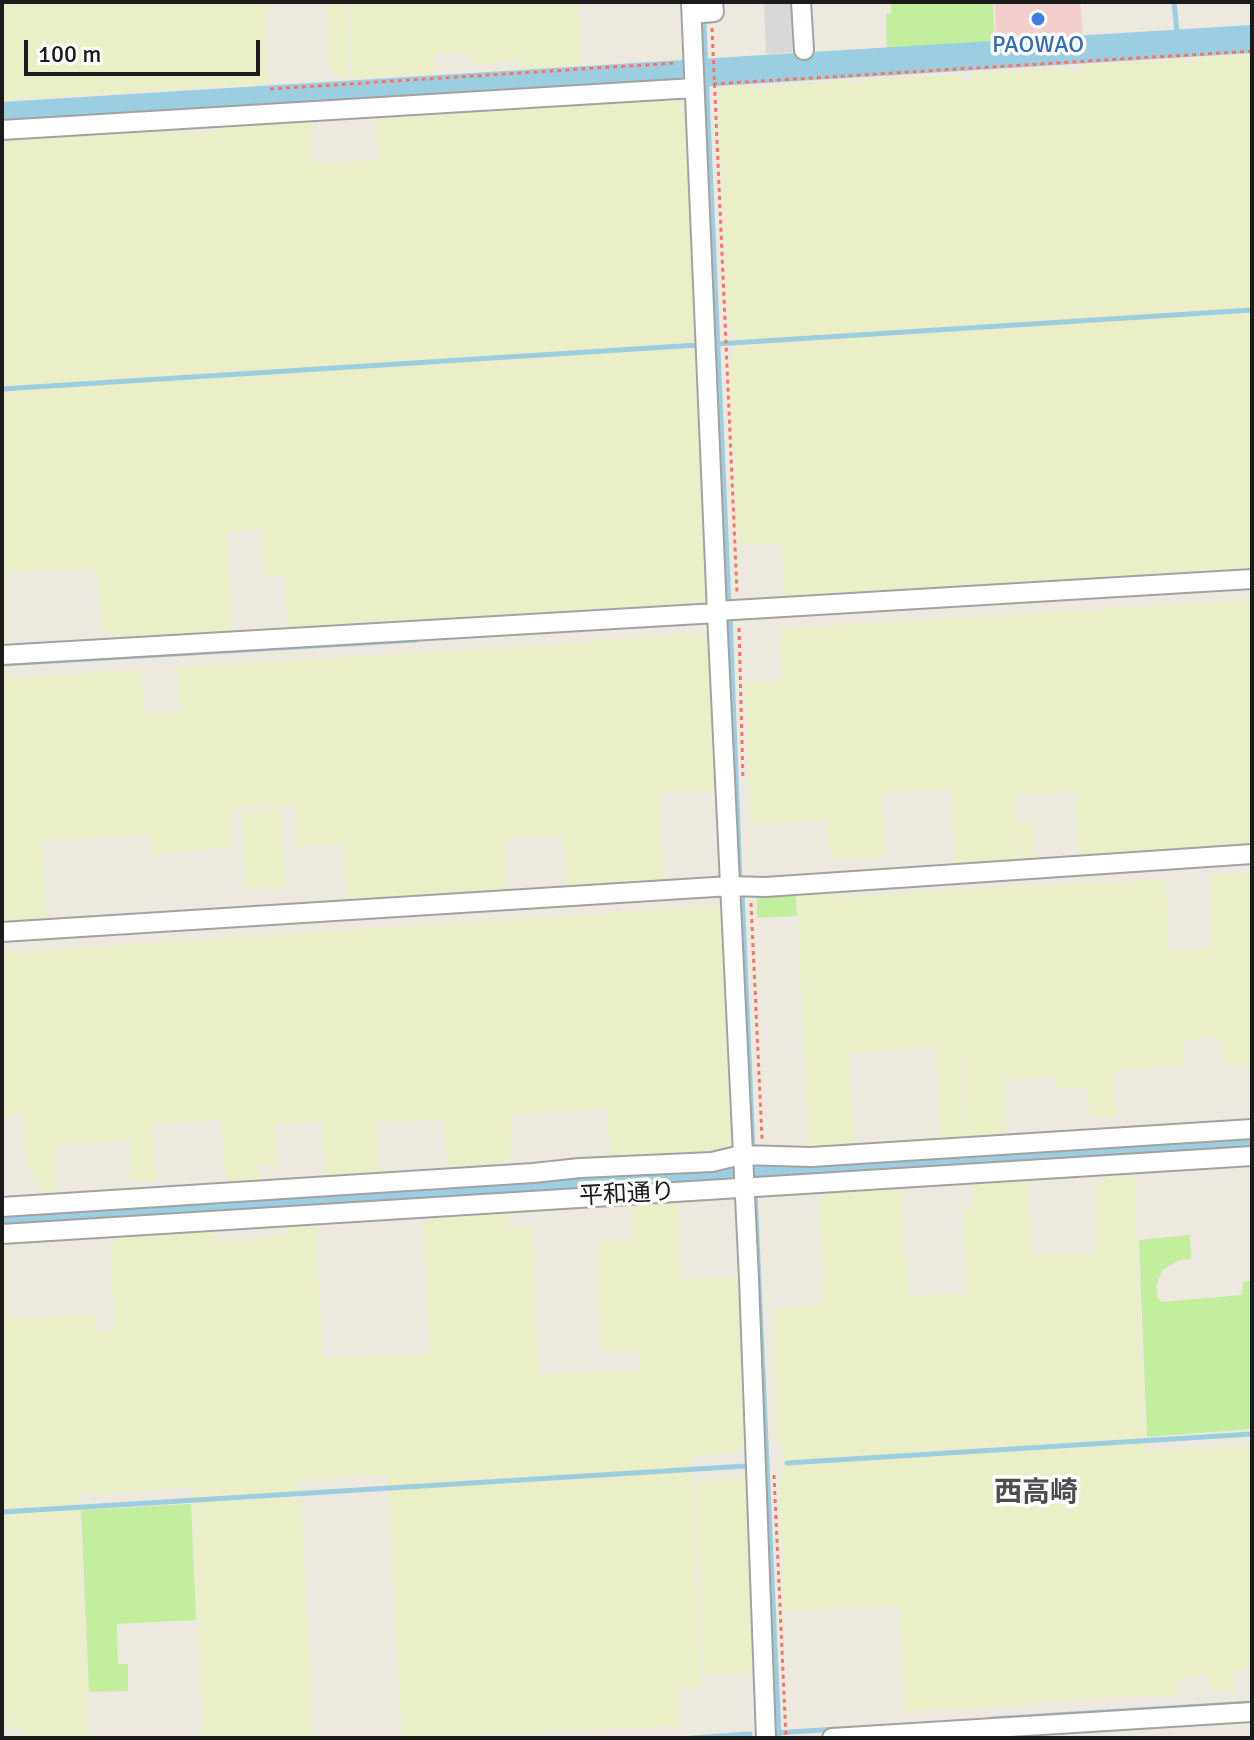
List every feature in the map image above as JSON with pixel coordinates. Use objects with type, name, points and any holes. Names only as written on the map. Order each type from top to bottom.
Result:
[{"type":"street","points":[[801,2],[804,50]]},
{"type":"street","points":[[702,9],[751,1156],[748,1187],[749,1279],[766,1738]]},
{"type":"street","points":[[2,130],[705,73]]},
{"type":"street","points":[[2,655],[1252,579]]},
{"type":"street","points":[[2,932],[741,889],[1252,854]]},
{"type":"street","points":[[2,1207],[712,1162],[751,1156],[811,1157],[1252,1129]]},
{"type":"street","name":"平和通り","points":[[2,1234],[1252,1156]]},
{"type":"street","points":[[832,1738],[1252,1712]]},
{"type":"path","points":[[702,9],[726,339],[728,612],[744,789]]},
{"type":"path","points":[[270,89],[1252,51]]},
{"type":"path","points":[[741,889],[751,1156]]},
{"type":"path","points":[[774,1469],[785,1734]]},
{"type":"shaded area","points":[[764,2],[796,2],[799,52],[766,54]]},
{"type":"shaded area","name":"PAOWAO","points":[[995,2],[1080,2],[1083,35],[996,42]]},
{"type":"green space","points":[[2,2],[305,2],[265,6],[268,84],[2,100]]},
{"type":"green space","points":[[350,2],[578,2],[581,65],[521,69],[520,60],[475,65],[464,51],[434,53],[435,73],[353,78]]},
{"type":"green space","points":[[891,2],[993,2],[995,47],[887,54],[886,14],[891,14]]},
{"type":"green space","points":[[347,3],[349,78],[343,78],[334,73],[329,64],[326,5]]},
{"type":"green space","points":[[1250,55],[1252,573],[1038,586],[1037,580],[1028,581],[1028,586],[974,588],[968,584],[961,585],[961,590],[837,598],[836,594],[784,600],[782,543],[738,544],[729,358],[735,352],[734,333],[728,325],[718,91],[728,87],[748,86],[757,90],[793,84],[849,80],[849,85],[871,79],[961,75],[962,81],[970,80],[971,74],[1073,67],[1074,73],[1082,72],[1082,65],[1179,60],[1187,65],[1195,58]]},
{"type":"green space","points":[[675,96],[677,104],[685,104],[697,361],[706,601],[698,601],[698,608],[612,611],[611,608],[598,609],[598,614],[384,627],[384,621],[373,621],[372,627],[290,634],[285,576],[265,577],[260,530],[227,531],[231,638],[115,643],[115,631],[102,631],[97,569],[8,573],[9,650],[2,650],[2,137],[47,134],[53,142],[60,132],[170,126],[171,133],[218,132],[219,123],[295,120],[309,122],[309,162],[378,161],[376,113],[502,105],[503,110],[509,110],[510,104]]},
{"type":"green space","points":[[1252,600],[1252,849],[1208,851],[1202,847],[1192,847],[1177,852],[1094,859],[1078,854],[1074,791],[1015,797],[1019,859],[1016,863],[955,867],[951,789],[882,792],[884,857],[834,860],[830,856],[827,820],[750,824],[745,683],[782,681],[780,629]]},
{"type":"green space","points":[[698,633],[708,640],[716,791],[658,793],[663,885],[567,891],[563,835],[506,838],[507,895],[349,906],[346,900],[344,844],[297,847],[293,804],[230,810],[232,848],[150,853],[149,834],[43,841],[46,925],[2,927],[2,678],[141,670],[144,712],[180,711],[177,667],[525,647]]},
{"type":"green space","points":[[282,810],[285,887],[245,890],[242,813]]},
{"type":"green space","points":[[1034,822],[1035,859],[1021,860],[1019,823]]},
{"type":"green space","points":[[1252,874],[1252,1064],[1224,1066],[1222,1037],[1184,1040],[1185,1066],[1114,1071],[1116,1117],[1090,1117],[1088,1088],[1056,1089],[1055,1077],[1005,1080],[1006,1139],[966,1142],[963,1060],[940,1061],[961,1061],[964,1142],[944,1141],[941,1138],[936,1047],[849,1054],[854,1149],[819,1150],[808,1147],[797,894],[841,892],[842,897],[808,901],[992,887],[1162,880],[1166,882],[1169,950],[1211,949],[1210,876]]},
{"type":"green space","points":[[796,894],[797,916],[757,918],[757,896]]},
{"type":"green space","points":[[720,907],[731,1148],[719,1156],[612,1163],[606,1108],[511,1115],[510,1162],[447,1168],[444,1120],[376,1122],[380,1175],[326,1179],[321,1121],[275,1126],[277,1164],[259,1166],[261,1184],[227,1185],[221,1120],[153,1124],[156,1180],[133,1181],[129,1141],[56,1144],[57,1191],[40,1191],[26,1165],[23,1114],[2,1116],[2,953]]},
{"type":"green space","points":[[1134,1171],[1145,1451],[1252,1446],[1252,1668],[1233,1669],[1234,1690],[1212,1692],[1209,1675],[1177,1678],[1178,1695],[905,1711],[899,1605],[784,1612],[779,1479],[784,1474],[783,1450],[777,1436],[773,1309],[824,1304],[819,1201],[829,1190],[900,1187],[903,1256],[908,1257],[908,1295],[966,1294],[963,1209],[972,1209],[973,1182],[1027,1178],[1031,1254],[1096,1252],[1094,1183],[1104,1182],[1104,1174]]},
{"type":"green space","points":[[676,1200],[681,1279],[737,1277],[744,1445],[730,1454],[691,1456],[701,1687],[677,1688],[679,1723],[675,1726],[396,1738],[402,1737],[387,1474],[300,1481],[313,1738],[203,1738],[192,1488],[78,1494],[89,1738],[24,1738],[22,1726],[2,1727],[2,1241],[6,1240],[9,1319],[92,1314],[96,1317],[96,1330],[114,1330],[111,1246],[117,1238],[128,1234],[212,1229],[214,1243],[287,1235],[287,1224],[315,1221],[323,1358],[430,1354],[423,1223],[441,1216],[509,1211],[510,1229],[532,1228],[539,1374],[639,1371],[638,1351],[601,1351],[597,1242],[633,1240],[632,1204]]},
{"type":"green space","points":[[1190,1235],[1191,1259],[1180,1260],[1162,1270],[1156,1287],[1158,1298],[1161,1302],[1242,1295],[1243,1281],[1252,1281],[1252,1429],[1147,1437],[1139,1240]]},
{"type":"green space","points":[[749,1478],[758,1673],[704,1675],[696,1481]]},
{"type":"green space","points":[[191,1504],[196,1620],[117,1624],[118,1664],[128,1664],[128,1691],[89,1692],[81,1510]]},
{"type":"waterway","points":[[703,2],[729,606]]},
{"type":"waterway","points":[[1174,2],[1178,43]]},
{"type":"waterway","points":[[2,116],[1252,39]]},
{"type":"waterway","points":[[716,344],[1252,310]]},
{"type":"waterway","points":[[2,389],[698,345]]},
{"type":"waterway","points":[[730,616],[740,882]]},
{"type":"waterway","points":[[2,664],[416,640]]},
{"type":"waterway","points":[[742,892],[753,1150]]},
{"type":"waterway","points":[[2,1219],[1252,1141]]},
{"type":"waterway","points":[[753,1160],[754,1182]]},
{"type":"waterway","points":[[755,1192],[779,1738]]},
{"type":"waterway","points":[[787,1463],[1252,1434]]},
{"type":"waterway","points":[[2,1512],[746,1466]]},
{"type":"waterway","points":[[991,1719],[1252,1703]]},
{"type":"waterway","points":[[775,1733],[837,1729]]},
{"type":"waterway","points":[[691,1738],[750,1734]]},
{"type":"place","name":"PAOWAO","points":[[1038,19]]},
{"type":"district","name":"西高崎","points":[[1036,1494]]}]
